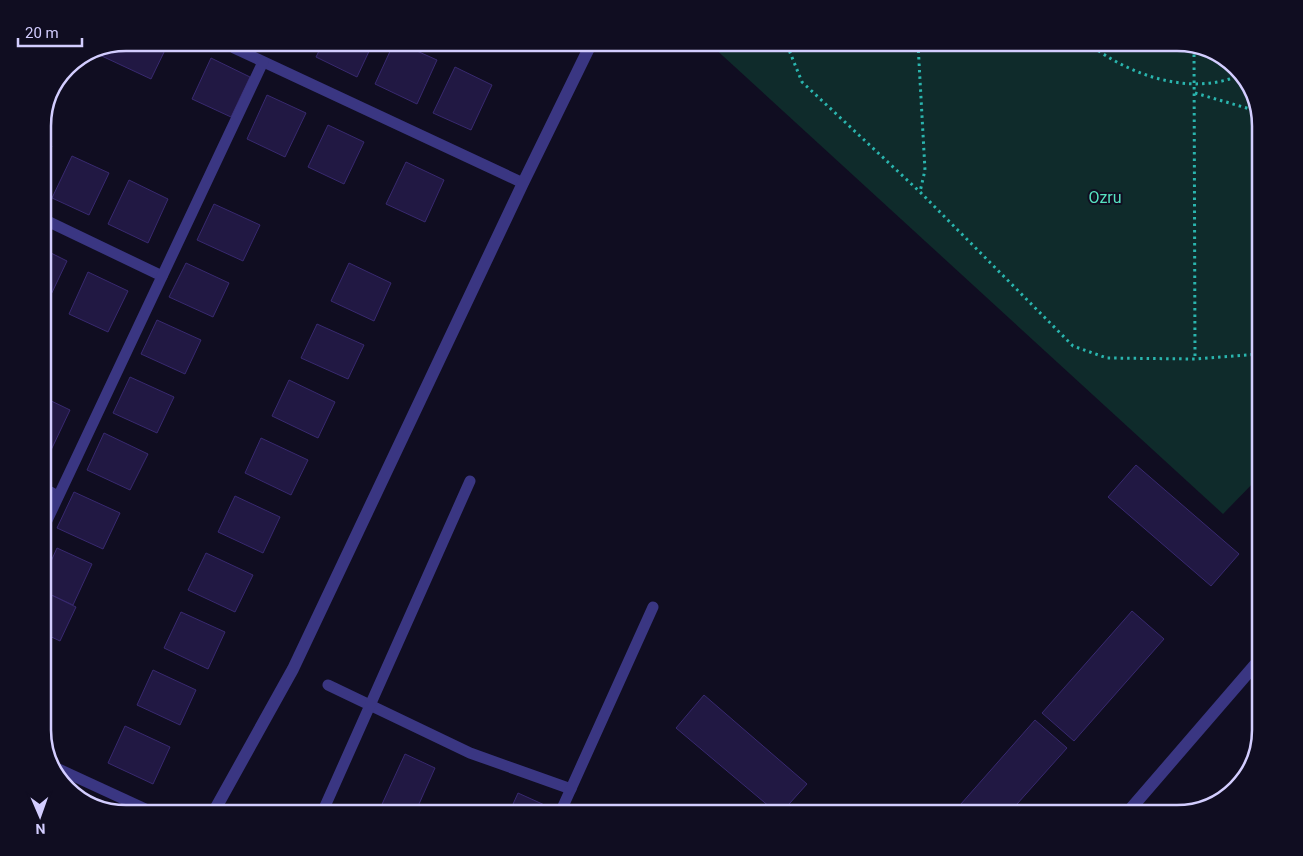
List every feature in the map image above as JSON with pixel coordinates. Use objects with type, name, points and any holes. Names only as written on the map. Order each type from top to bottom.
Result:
[{"type":"street","points":[[218,805],[293,669],[588,51]]},
{"type":"street","points":[[1135,805],[1252,668]]},
{"type":"lane","points":[[240,51],[523,183]]},
{"type":"lane","points":[[51,511],[263,62]]},
{"type":"lane","points":[[51,223],[162,276]]},
{"type":"lane","points":[[326,805],[369,704],[470,481]]},
{"type":"lane","points":[[51,492],[58,496]]},
{"type":"lane","points":[[564,805],[653,607]]},
{"type":"lane","points":[[328,685],[470,753],[571,790]]},
{"type":"lane","points":[[65,772],[135,805]]},
{"type":"path","points":[[789,51],[802,82],[920,192],[1073,346],[1107,358],[1195,359],[1252,355]]},
{"type":"path","points":[[918,51],[925,170],[920,192]]},
{"type":"path","points":[[1101,51],[1135,72],[1195,86],[1233,77]]},
{"type":"path","points":[[1194,54],[1195,359]]},
{"type":"path","points":[[1195,93],[1249,109]]},
{"type":"green space","name":"Ozru","points":[[718,51],[1176,51],[1196,54],[1210,59],[1226,70],[1244,93],[1249,107],[1252,127],[1252,484],[1223,514]]},
{"type":"building","points":[[127,51],[165,51],[151,79],[102,56]]},
{"type":"building","points":[[319,51],[369,51],[357,77],[316,57]]},
{"type":"building","points":[[390,51],[417,51],[437,60],[417,104],[375,84]]},
{"type":"building","points":[[211,58],[250,77],[231,117],[192,99]]},
{"type":"building","points":[[455,67],[492,85],[471,130],[433,113]]},
{"type":"building","points":[[267,95],[306,113],[285,157],[247,139]]},
{"type":"building","points":[[328,125],[364,142],[344,184],[308,167]]},
{"type":"building","points":[[72,156],[109,173],[89,215],[52,198]]},
{"type":"building","points":[[406,162],[444,180],[425,222],[386,204]]},
{"type":"building","points":[[129,180],[168,199],[148,243],[108,224]]},
{"type":"building","points":[[214,204],[260,225],[243,261],[197,240]]},
{"type":"building","points":[[51,253],[67,261],[51,295]]},
{"type":"building","points":[[186,263],[229,283],[213,317],[169,297]]},
{"type":"building","points":[[349,263],[391,283],[374,321],[331,301]]},
{"type":"building","points":[[88,272],[128,291],[108,332],[69,314]]},
{"type":"building","points":[[157,320],[201,340],[185,374],[141,354]]},
{"type":"building","points":[[317,324],[364,345],[348,379],[301,358]]},
{"type":"building","points":[[130,377],[174,397],[157,433],[113,413]]},
{"type":"building","points":[[289,380],[335,402],[318,438],[272,416]]},
{"type":"building","points":[[51,401],[70,410],[51,450]]},
{"type":"building","points":[[104,433],[148,454],[130,490],[87,470]]},
{"type":"building","points":[[261,438],[308,460],[291,495],[245,473]]},
{"type":"building","points":[[1136,465],[1239,554],[1211,586],[1108,497]]},
{"type":"building","points":[[74,492],[120,513],[103,549],[57,528]]},
{"type":"building","points":[[235,496],[280,517],[263,553],[218,532]]},
{"type":"building","points":[[57,548],[92,564],[73,605],[51,595],[51,561]]},
{"type":"building","points":[[206,553],[253,575],[235,612],[188,590]]},
{"type":"building","points":[[51,595],[76,607],[60,641],[51,637]]},
{"type":"building","points":[[1132,611],[1164,639],[1074,741],[1042,713]]},
{"type":"building","points":[[181,612],[225,632],[208,669],[164,648]]},
{"type":"building","points":[[153,670],[196,690],[180,725],[137,705]]},
{"type":"building","points":[[704,695],[807,784],[788,805],[767,805],[676,728]]},
{"type":"building","points":[[1035,720],[1067,748],[1016,805],[960,805]]},
{"type":"building","points":[[125,726],[170,747],[153,784],[108,763]]},
{"type":"building","points":[[405,754],[435,768],[419,805],[382,805]]},
{"type":"building","points":[[518,793],[545,805],[513,805]]}]
